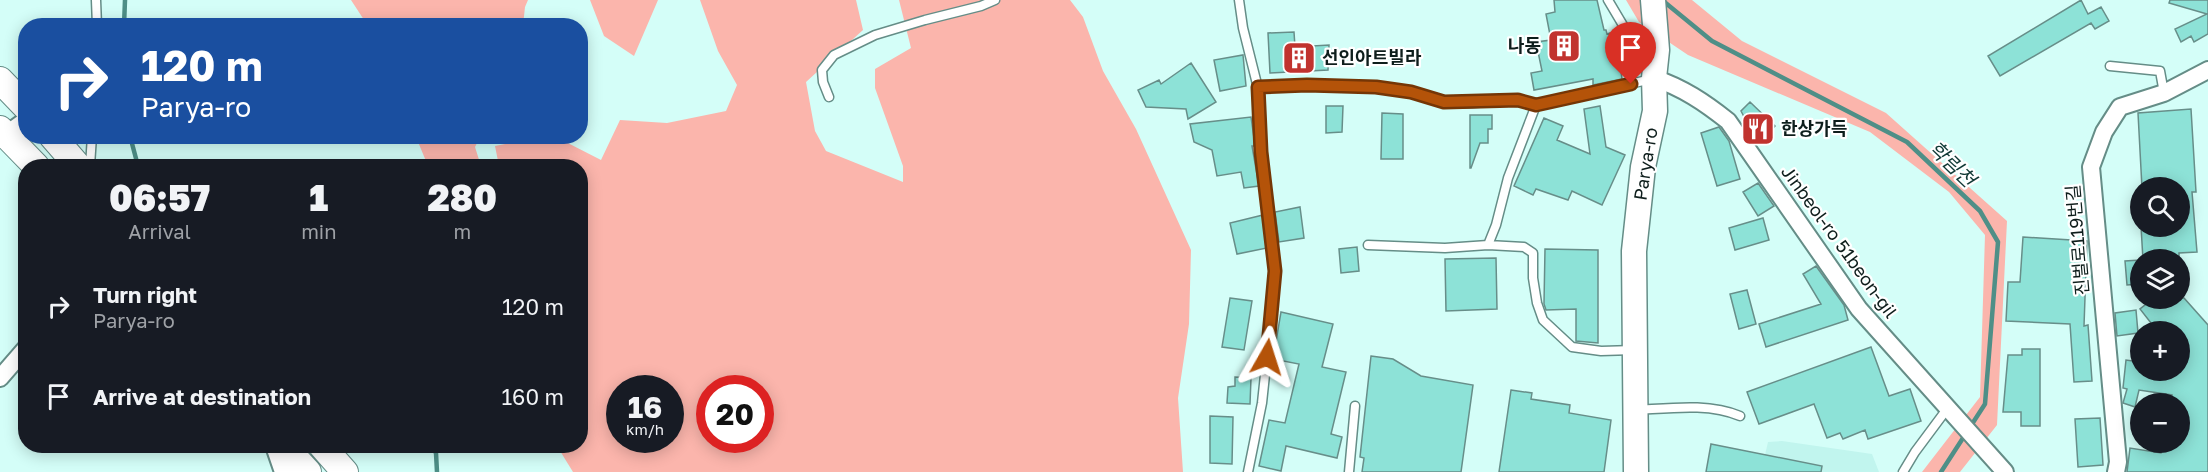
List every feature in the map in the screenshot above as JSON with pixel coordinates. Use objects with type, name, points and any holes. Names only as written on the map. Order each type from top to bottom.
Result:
[{"type":"main road","points":[[0,80],[18,99]]},
{"type":"main road","points":[[1,139],[27,159]]},
{"type":"main road","points":[[59,144],[72,159]]},
{"type":"main road","points":[[290,453],[308,472]]},
{"type":"main road","points":[[328,453],[345,472]]},
{"type":"street","name":"Parya-ro","points":[[1636,472],[1634,251],[1643,167],[1655,111],[1654,78],[1657,50],[1653,0]]},
{"type":"street","name":"진벌로119번길","points":[[2116,472],[2118,462],[2091,167],[2104,132],[2120,107],[2164,93],[2208,70]]},
{"type":"street","name":"Jinbeol-ro 51beon-gil","points":[[1654,78],[1693,95],[1728,121],[1859,309],[2005,472]]},
{"type":"street","points":[[1,139],[18,126]]},
{"type":"street","points":[[0,378],[18,357]]},
{"type":"street","points":[[277,453],[284,472]]},
{"type":"lane","points":[[96,0],[97,18]]},
{"type":"lane","points":[[829,97],[823,82],[822,70],[834,55],[875,35],[981,6],[995,0]]},
{"type":"lane","points":[[1239,0],[1243,28],[1258,87],[1261,152],[1275,271],[1262,403],[1248,472]]},
{"type":"lane","points":[[1258,87],[1307,85],[1376,87],[1411,92],[1444,102],[1518,100],[1536,105],[1654,78],[1608,0]]},
{"type":"lane","points":[[2110,66],[2160,71],[2164,93]]},
{"type":"lane","points":[[1488,245],[1496,225],[1508,178],[1536,105]]},
{"type":"lane","points":[[90,159],[91,144]]},
{"type":"lane","points":[[1368,245],[1444,248],[1488,245],[1524,246],[1533,253],[1533,278],[1537,303],[1543,320],[1572,347],[1601,351],[1634,350]]},
{"type":"lane","points":[[1349,472],[1355,406]]},
{"type":"lane","points":[[1635,410],[1724,409],[1740,416]]},
{"type":"lane","points":[[1904,472],[1915,452],[1952,412]]},
{"type":"shaded area","points":[[351,0],[528,0],[524,18],[363,18]]},
{"type":"shaded area","points":[[590,0],[658,0],[634,56],[604,36]]},
{"type":"shaded area","points":[[700,0],[856,0],[863,30],[806,82],[815,131],[826,151],[903,182],[903,166],[875,88],[875,69],[911,48],[899,0],[1070,0],[1083,17],[1103,71],[1136,129],[1191,250],[1189,324],[1178,398],[1183,472],[573,472],[561,453],[588,453],[588,159],[498,159],[495,146],[570,144],[601,160],[620,120],[667,123],[726,111],[737,85],[718,51]]},
{"type":"shaded area","points":[[1626,0],[1692,0],[1742,41],[1886,113],[2007,221],[1997,425],[1960,472],[1922,472],[1980,397],[1985,235],[1949,192],[1870,132],[1688,55],[1639,22]]},
{"type":"shaded area","points":[[419,144],[476,144],[475,147],[479,159],[425,159]]},
{"type":"shaded area","points":[[1782,441],[1872,454],[1879,472],[1761,472],[1768,442]]},
{"type":"building","points":[[1554,0],[1597,0],[1604,30],[1607,34],[1610,33],[1614,41],[1617,64],[1620,64],[1622,79],[1593,85],[1593,79],[1534,90],[1531,73],[1542,71],[1536,42],[1551,40],[1546,14],[1555,12]]},
{"type":"building","points":[[2081,0],[2088,14],[2101,7],[2109,21],[2095,29],[2091,23],[2000,76],[1988,56]]},
{"type":"building","points":[[2170,0],[2208,0],[2208,34],[2194,42],[2191,36],[2181,42],[2175,29],[2207,14],[2169,3]]},
{"type":"building","name":"선인아트빌라","points":[[1294,32],[1295,47],[1329,45],[1328,70],[1270,73],[1268,33]]},
{"type":"building","points":[[1243,55],[1246,86],[1220,91],[1214,60]]},
{"type":"building","points":[[1191,63],[1216,102],[1188,119],[1186,109],[1146,107],[1138,90],[1159,80],[1161,84]]},
{"type":"building","points":[[1750,102],[1775,126],[1761,141],[1752,132],[1741,111]]},
{"type":"building","points":[[1326,106],[1343,106],[1342,132],[1326,133]]},
{"type":"building","points":[[1600,106],[1606,147],[1625,155],[1602,205],[1572,191],[1568,200],[1536,189],[1533,195],[1514,186],[1544,118],[1563,126],[1557,140],[1590,154],[1584,109]]},
{"type":"building","points":[[2191,109],[2196,192],[2192,192],[2197,252],[2190,252],[2190,249],[2142,249],[2142,237],[2190,237],[2190,177],[2141,177],[2138,113]]},
{"type":"building","points":[[1382,113],[1403,114],[1403,159],[1381,159]]},
{"type":"building","points":[[1470,115],[1492,115],[1492,129],[1488,129],[1488,143],[1480,143],[1471,168],[1470,168]]},
{"type":"building","points":[[1251,117],[1254,138],[1254,146],[1252,146],[1259,186],[1244,188],[1241,172],[1217,176],[1212,150],[1194,142],[1190,124]]},
{"type":"building","points":[[1719,127],[1729,141],[1740,179],[1717,186],[1701,133]]},
{"type":"building","points":[[1758,183],[1774,206],[1758,216],[1743,192]]},
{"type":"building","points":[[1300,207],[1304,238],[1279,242],[1275,212]]},
{"type":"building","points":[[1263,215],[1267,248],[1237,254],[1230,223]]},
{"type":"building","points":[[1763,218],[1769,240],[1735,250],[1729,228]]},
{"type":"building","points":[[2023,237],[2087,241],[2084,326],[2088,325],[2092,381],[2074,382],[2070,324],[2006,321],[2008,282],[2020,282]]},
{"type":"building","points":[[1357,247],[1359,271],[1341,273],[1339,249]]},
{"type":"building","points":[[1545,249],[1598,250],[1598,343],[1576,341],[1576,309],[1546,310],[1544,304]]},
{"type":"building","points":[[1496,258],[1497,309],[1446,311],[1445,259]]},
{"type":"building","points":[[2125,261],[2130,261],[2130,285],[2127,285]]},
{"type":"building","points":[[1816,266],[1844,305],[1848,320],[1766,347],[1759,324],[1821,304],[1803,274]]},
{"type":"building","points":[[1747,290],[1756,324],[1739,329],[1730,294]]},
{"type":"building","points":[[1230,298],[1252,301],[1244,350],[1222,347]]},
{"type":"building","points":[[2190,305],[2208,325],[2208,472],[2127,472],[2130,448],[2130,453],[2190,453],[2190,393],[2159,393],[2139,390],[2138,393],[2130,393],[2130,405],[2123,403],[2127,389],[2123,388],[2126,360],[2130,361],[2130,381],[2190,381],[2190,321],[2149,321],[2140,309],[2190,309]]},
{"type":"building","points":[[2136,310],[2137,321],[2130,321],[2130,334],[2117,336],[2115,313]]},
{"type":"building","points":[[1281,312],[1333,324],[1322,367],[1346,372],[1331,434],[1342,437],[1337,458],[1286,446],[1281,471],[1259,466],[1269,420],[1285,423],[1299,364],[1273,359]]},
{"type":"building","points":[[1871,347],[1889,396],[1910,389],[1921,421],[1868,439],[1865,430],[1843,439],[1840,433],[1827,438],[1814,404],[1759,424],[1747,392]]},
{"type":"building","points":[[2022,349],[2040,349],[2040,426],[2021,426],[2021,412],[2003,412],[2008,355],[2022,355]]},
{"type":"building","points":[[1371,356],[1393,359],[1421,376],[1473,385],[1461,472],[1362,472],[1364,458],[1360,457]]},
{"type":"building","points":[[1235,377],[1251,378],[1250,404],[1227,403],[1228,387],[1235,386]]},
{"type":"building","points":[[1511,390],[1532,393],[1531,399],[1570,405],[1569,413],[1611,420],[1604,472],[1499,472]]},
{"type":"building","points":[[1210,416],[1233,417],[1232,464],[1210,463]]},
{"type":"building","points":[[2100,418],[2103,465],[2078,467],[2075,419]]},
{"type":"building","points":[[1711,444],[1822,466],[1821,472],[1706,472]]},
{"type":"waterway","points":[[124,18],[125,0]]},
{"type":"waterway","name":"학림천","points":[[1662,0],[1712,41],[1907,142],[1980,211],[1998,242],[1985,404],[1941,472]]},
{"type":"waterway","points":[[132,144],[136,159]]},
{"type":"waterway","points":[[436,453],[437,472]]},
{"type":"place","name":"나동","points":[[1564,46]]},
{"type":"place","name":"선인아트빌라","points":[[1299,58]]},
{"type":"place","name":"한상가득","points":[[1758,129]]},
{"type":"route","points":[[1267,357],[1275,271],[1261,152],[1258,87],[1307,85],[1376,87],[1411,92],[1444,102],[1518,100],[1536,105],[1631,84]]}]
